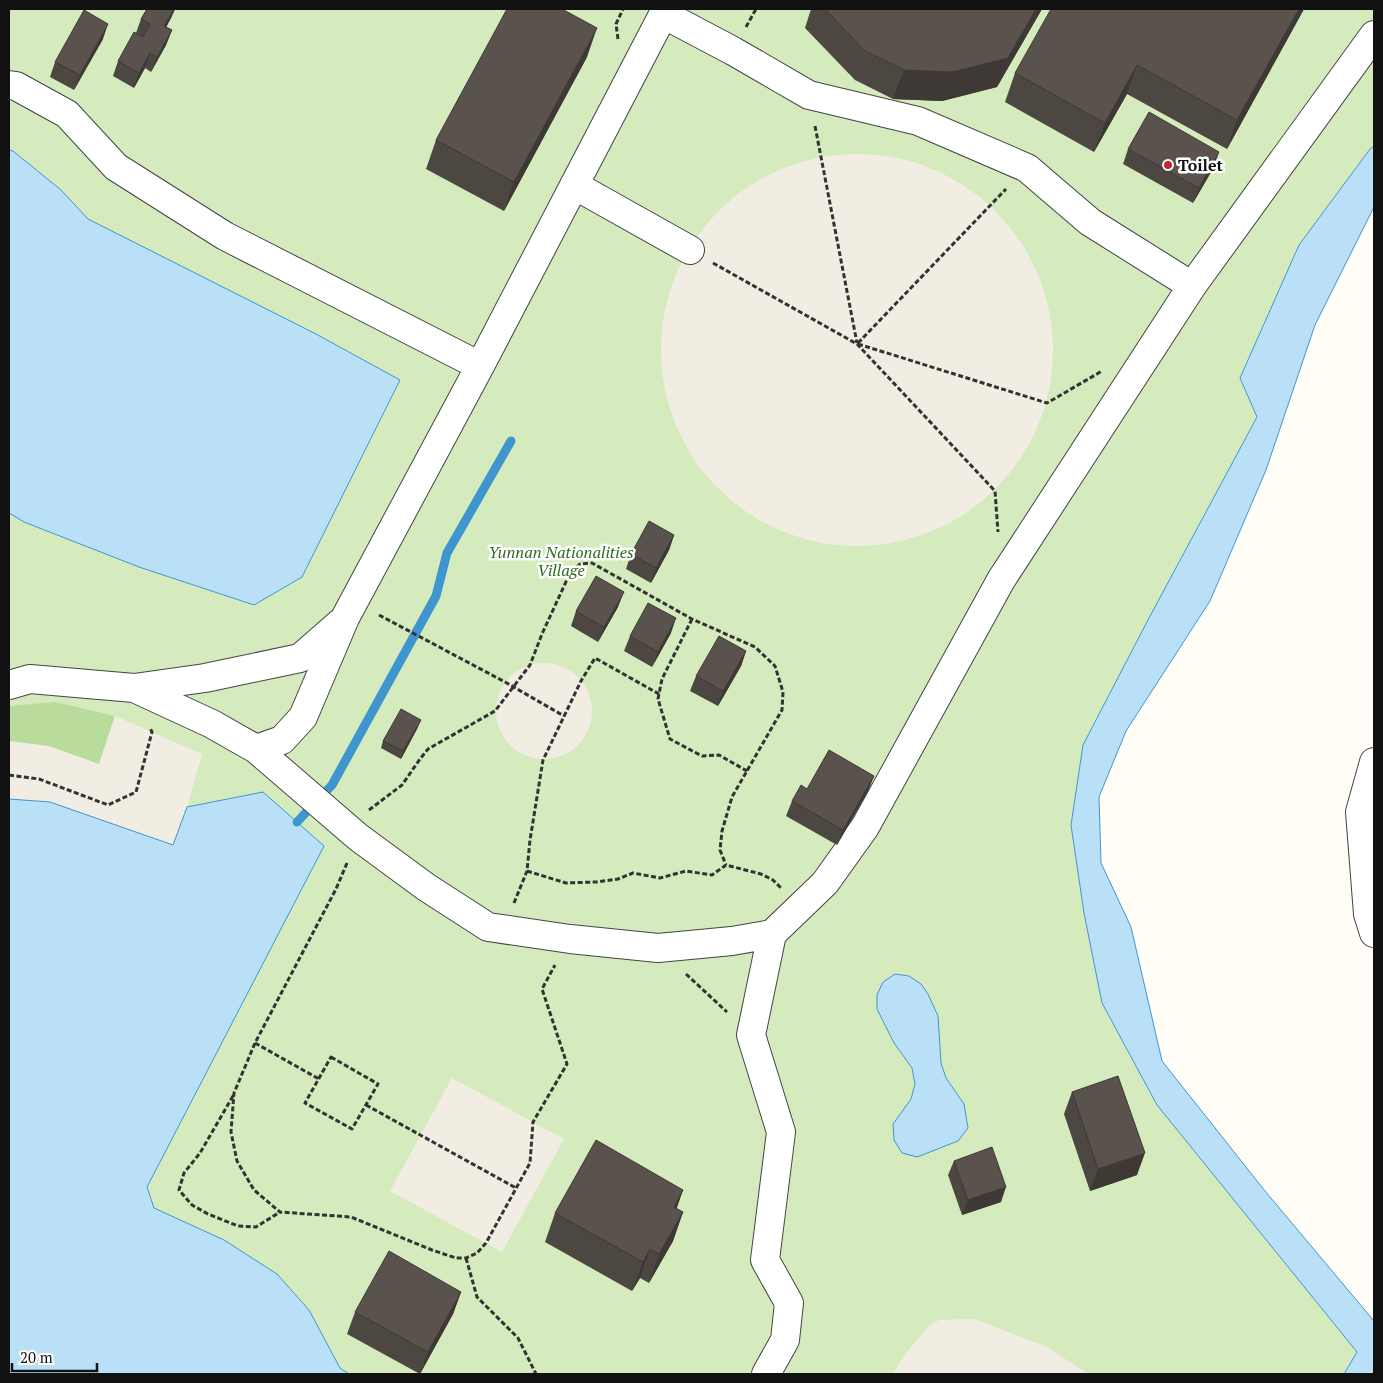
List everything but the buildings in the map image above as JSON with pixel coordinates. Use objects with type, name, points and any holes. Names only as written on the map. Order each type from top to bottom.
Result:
[{"type":"street","points":[[256,749],[282,740],[303,717],[344,618],[480,366],[665,12],[809,95],[918,121],[1027,168],[1090,222],[1192,286]]},
{"type":"street","points":[[134,688],[212,724],[256,749],[352,832],[426,887],[488,927],[570,940],[658,948],[732,941],[772,934],[825,884],[865,827],[1001,580],[1192,286],[1374,35]]},
{"type":"street","points":[[9,85],[16,86],[67,114],[116,167],[225,236],[480,366]]},
{"type":"street","points":[[574,185],[690,250]]},
{"type":"street","points":[[9,685],[30,679],[134,688],[206,678],[300,658],[344,618]]},
{"type":"street","points":[[1374,762],[1360,812],[1368,914],[1374,932]]},
{"type":"street","points":[[766,1374],[785,1340],[789,1303],[764,1260],[781,1132],[751,1035],[772,934]]},
{"type":"path","points":[[809,95],[857,344],[995,491]]},
{"type":"path","points":[[857,344],[1027,168]]},
{"type":"path","points":[[690,250],[857,344],[1047,403]]},
{"type":"path","points":[[570,940],[542,989],[567,1064],[533,1122],[530,1162],[486,1243],[478,1253],[466,1258],[456,1258],[351,1218],[280,1212],[256,1226],[238,1226],[208,1214],[192,1205],[179,1190],[184,1173],[200,1154],[234,1093],[256,1043],[336,889],[352,832],[364,814],[402,785],[428,749],[495,711],[530,665],[570,572],[580,564],[592,564],[692,619],[755,647],[775,666],[783,692],[782,710],[732,797],[722,831],[720,850],[726,865]]},
{"type":"path","points":[[692,619],[662,679],[658,699],[670,738],[702,756],[719,755],[747,771]]},
{"type":"path","points":[[393,623],[564,716]]},
{"type":"path","points":[[502,930],[528,872],[530,840],[543,760],[581,681],[595,658],[659,694]]},
{"type":"path","points":[[9,775],[39,779],[108,805],[136,792],[152,732],[134,688]]},
{"type":"path","points":[[528,872],[566,883],[596,882],[618,879],[633,873],[660,878],[686,871],[712,875],[726,865],[761,874],[773,880],[798,909]]},
{"type":"path","points":[[658,948],[751,1035]]},
{"type":"path","points":[[256,1043],[319,1078]]},
{"type":"path","points":[[331,1058],[378,1084],[366,1105],[352,1129],[305,1103],[331,1058]]},
{"type":"path","points":[[234,1093],[231,1132],[237,1160],[254,1190],[280,1212]]},
{"type":"path","points":[[366,1105],[516,1188]]},
{"type":"path","points":[[466,1258],[478,1297],[518,1338],[536,1374]]},
{"type":"green space","name":"Yunnan Nationalities Village","points":[[9,9],[1374,9],[1374,146],[1299,245],[1241,378],[1257,417],[1083,745],[1071,825],[1084,913],[1102,1003],[1157,1105],[1358,1352],[1344,1374],[9,1374]]},
{"type":"green space","points":[[55,702],[115,716],[99,764],[48,746],[9,741],[9,706]]},
{"type":"shaded area","points":[[857,154],[895,158],[914,162],[932,169],[966,187],[996,211],[1020,241],[1038,275],[1045,293],[1049,312],[1053,350],[1049,388],[1045,407],[1038,425],[1020,459],[996,489],[966,513],[932,531],[914,538],[895,542],[857,546],[819,542],[800,538],[782,531],[748,513],[718,489],[694,459],[676,425],[669,407],[665,388],[661,350],[665,312],[669,293],[676,275],[694,241],[718,211],[748,187],[782,169],[800,162],[819,158]]},
{"type":"shaded area","points":[[544,663],[563,666],[578,677],[589,692],[592,711],[589,730],[578,745],[563,756],[544,759],[525,756],[510,745],[499,730],[496,711],[499,692],[510,677],[525,666]]},
{"type":"shaded area","points":[[115,716],[202,754],[187,807],[173,845],[50,802],[9,799],[9,741],[48,746],[99,764]]},
{"type":"shaded area","points":[[452,1078],[564,1139],[502,1252],[390,1191]]},
{"type":"shaded area","points":[[975,1319],[1047,1347],[1088,1374],[893,1374],[905,1354],[929,1326],[939,1320]]},
{"type":"water","points":[[1374,146],[1374,207],[1315,325],[1266,470],[1210,601],[1126,731],[1099,797],[1101,863],[1131,927],[1162,1061],[1265,1191],[1374,1321],[1374,1374],[1344,1374],[1357,1352],[1157,1105],[1102,1003],[1084,913],[1071,825],[1083,745],[1257,417],[1240,378],[1299,245]]},
{"type":"water","points":[[9,150],[13,151],[61,190],[88,219],[316,334],[400,380],[302,577],[254,605],[139,567],[24,522],[9,513]]},
{"type":"water","points":[[263,792],[324,846],[147,1187],[154,1208],[224,1240],[277,1274],[309,1310],[340,1368],[349,1374],[9,1374],[9,799],[50,802],[173,845],[187,807]]},
{"type":"water","points":[[895,974],[909,976],[921,984],[928,994],[938,1016],[941,1063],[946,1078],[964,1104],[968,1128],[958,1141],[917,1157],[902,1153],[894,1140],[893,1124],[911,1099],[915,1084],[912,1068],[894,1043],[877,1009],[877,995],[883,982]]},
{"type":"waterway","points":[[297,822],[332,785],[436,596],[447,553],[511,441]]},
{"type":"place","name":"Toilet","points":[[1168,165]]}]
